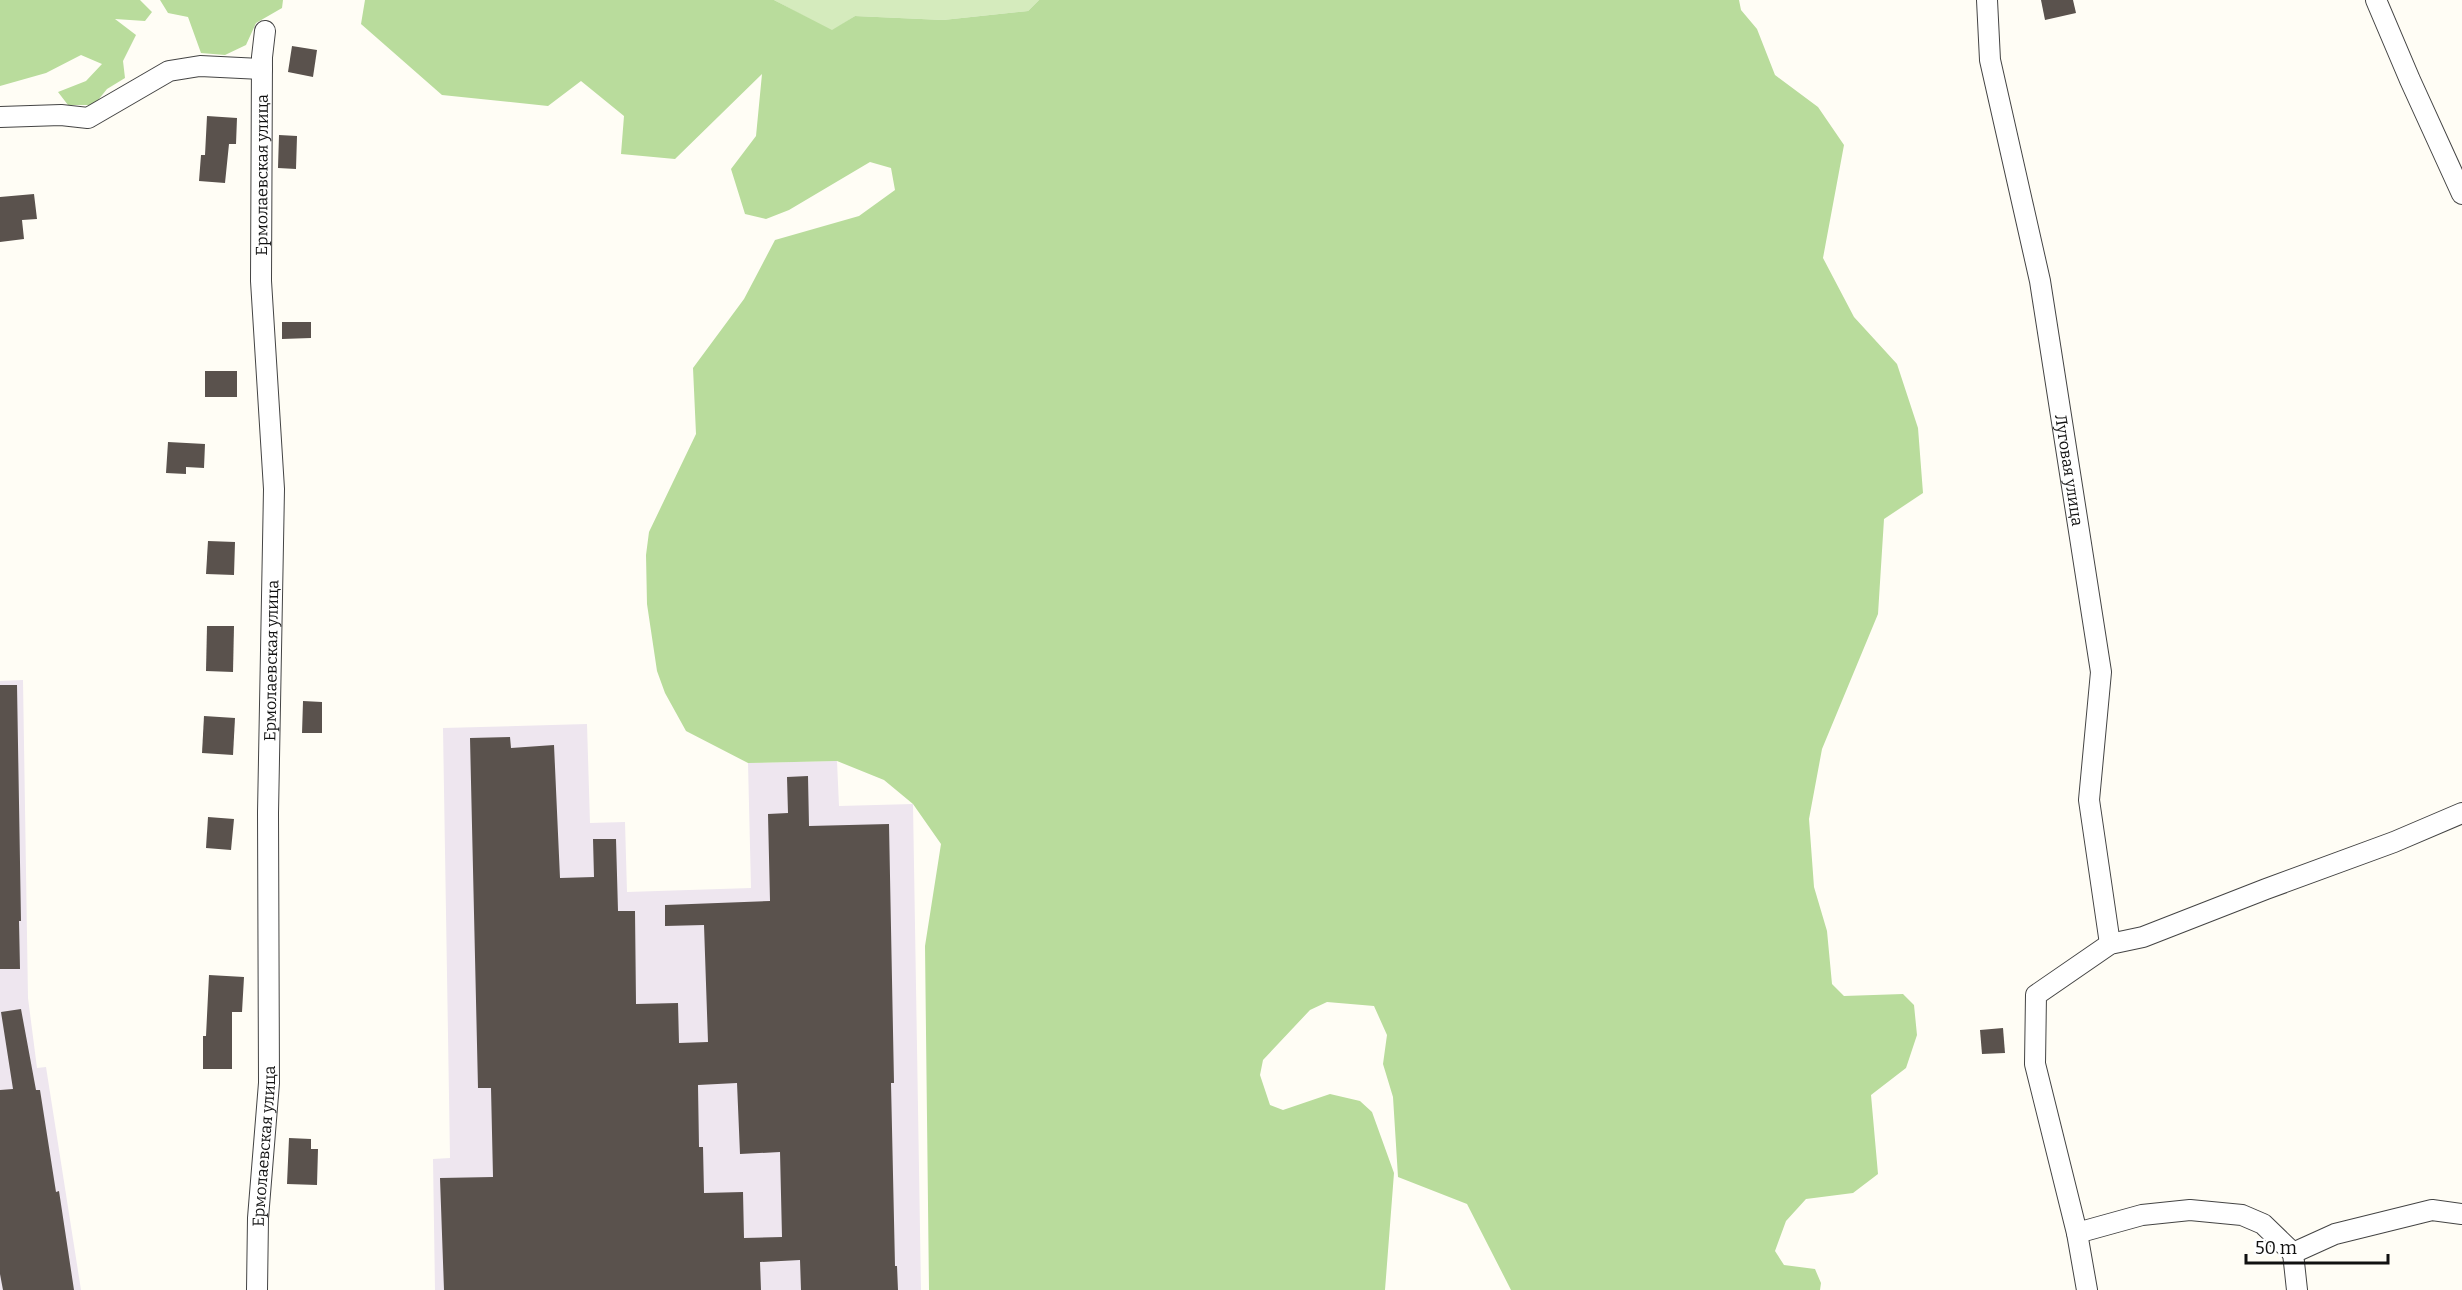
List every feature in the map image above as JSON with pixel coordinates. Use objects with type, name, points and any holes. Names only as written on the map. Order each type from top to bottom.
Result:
[{"type":"street","name":"Луговая улица","points":[[1987,0],[1990,60],[2040,281],[2101,672],[2089,800],[2110,944]]},
{"type":"street","points":[[2376,0],[2462,194]]},
{"type":"street","name":"Ермолаевская улица","points":[[257,1290],[258,1218],[269,1083],[268,813],[274,489],[261,280],[262,69],[265,31]]},
{"type":"street","points":[[0,117],[61,115],[88,118],[169,71],[200,66],[262,69]]},
{"type":"street","points":[[2088,1290],[2077,1233],[2035,1064],[2036,995],[2110,944],[2143,937],[2394,842],[2462,813]]},
{"type":"street","points":[[2293,1253],[2335,1234],[2432,1210],[2462,1214]]},
{"type":"street","points":[[2077,1233],[2142,1215],[2200,1211],[2242,1215],[2263,1224],[2293,1253],[2297,1290]]},
{"type":"shaded area","points":[[23,680],[28,998],[37,1068],[46,1067],[81,1290],[0,1290],[0,681]]},
{"type":"shaded area","points":[[587,724],[590,823],[625,822],[627,892],[751,888],[748,763],[837,761],[839,806],[913,804],[921,1290],[435,1290],[433,1159],[450,1158],[443,728]]},
{"type":"green space","points":[[0,0],[140,0],[152,12],[145,21],[115,19],[136,35],[123,61],[125,78],[107,89],[94,105],[68,105],[58,92],[86,81],[102,64],[81,55],[46,73],[0,86]]},
{"type":"green space","points":[[160,0],[283,0],[282,8],[256,23],[246,45],[225,55],[201,53],[188,17],[168,13]]},
{"type":"green space","points":[[365,0],[774,0],[832,30],[855,16],[943,20],[1028,11],[1039,0],[1739,0],[1741,10],[1757,29],[1775,75],[1818,107],[1844,145],[1823,258],[1854,317],[1897,364],[1918,428],[1923,493],[1884,519],[1878,614],[1822,749],[1809,819],[1814,887],[1827,931],[1832,984],[1844,996],[1903,994],[1914,1005],[1917,1035],[1906,1068],[1871,1095],[1878,1174],[1853,1193],[1806,1199],[1786,1221],[1775,1251],[1784,1265],[1815,1269],[1821,1283],[1820,1290],[1511,1290],[1467,1204],[1398,1177],[1393,1097],[1383,1064],[1387,1035],[1374,1006],[1327,1002],[1310,1010],[1263,1060],[1260,1075],[1270,1105],[1283,1110],[1330,1094],[1360,1101],[1372,1112],[1394,1173],[1385,1290],[929,1290],[925,946],[941,844],[913,804],[884,780],[837,761],[748,763],[686,731],[665,693],[657,671],[647,604],[646,555],[649,532],[696,434],[693,368],[744,299],[775,240],[859,216],[895,190],[891,168],[870,162],[789,210],[766,219],[745,214],[731,169],[756,136],[762,74],[675,159],[621,154],[624,116],[581,81],[548,106],[442,95],[361,24]]},
{"type":"green space","points":[[774,0],[1039,0],[1028,11],[943,20],[855,16],[832,31]]},
{"type":"building","points":[[2041,0],[2073,0],[2076,13],[2045,20]]},
{"type":"building","points":[[292,46],[317,50],[313,77],[288,72]]},
{"type":"building","points":[[207,116],[237,118],[236,144],[229,144],[225,183],[199,181],[201,155],[205,155]]},
{"type":"building","points":[[279,135],[297,136],[296,169],[278,168]]},
{"type":"building","points":[[34,194],[37,219],[22,220],[24,239],[0,242],[0,197]]},
{"type":"building","points":[[282,322],[311,322],[311,338],[282,339]]},
{"type":"building","points":[[205,371],[237,371],[237,397],[205,397]]},
{"type":"building","points":[[168,442],[205,444],[204,468],[186,467],[186,474],[166,473]]},
{"type":"building","points":[[208,541],[235,542],[234,575],[206,574]]},
{"type":"building","points":[[207,626],[234,626],[233,672],[206,671]]},
{"type":"building","points":[[0,685],[17,685],[20,969],[0,969]]},
{"type":"building","points":[[303,701],[322,702],[322,733],[302,733]]},
{"type":"building","points":[[204,716],[235,718],[233,755],[202,753]]},
{"type":"building","points":[[510,737],[511,748],[554,745],[560,878],[594,877],[593,839],[616,839],[618,911],[635,911],[636,1004],[678,1003],[679,1043],[708,1042],[704,925],[665,926],[665,905],[770,901],[768,814],[788,813],[787,777],[808,776],[809,826],[889,824],[894,1083],[891,1083],[895,1266],[897,1266],[898,1290],[801,1290],[800,1260],[760,1262],[761,1290],[444,1290],[440,1178],[493,1177],[491,1088],[478,1088],[470,738]],"holes":[[[737,1083],[740,1154],[780,1152],[782,1237],[744,1238],[743,1192],[704,1193],[703,1147],[699,1147],[698,1085]]]},
{"type":"building","points":[[208,817],[234,819],[231,850],[206,848]]},
{"type":"building","points":[[209,975],[244,977],[242,1012],[232,1012],[232,1069],[203,1069],[203,1036],[206,1036]]},
{"type":"building","points":[[21,1009],[36,1090],[40,1090],[56,1192],[59,1191],[74,1290],[3,1290],[0,1274],[0,1090],[13,1089],[1,1012]]},
{"type":"building","points":[[2003,1028],[2005,1053],[1982,1054],[1980,1030]]},
{"type":"building","points":[[289,1138],[311,1139],[311,1149],[318,1149],[317,1185],[287,1184]]}]
